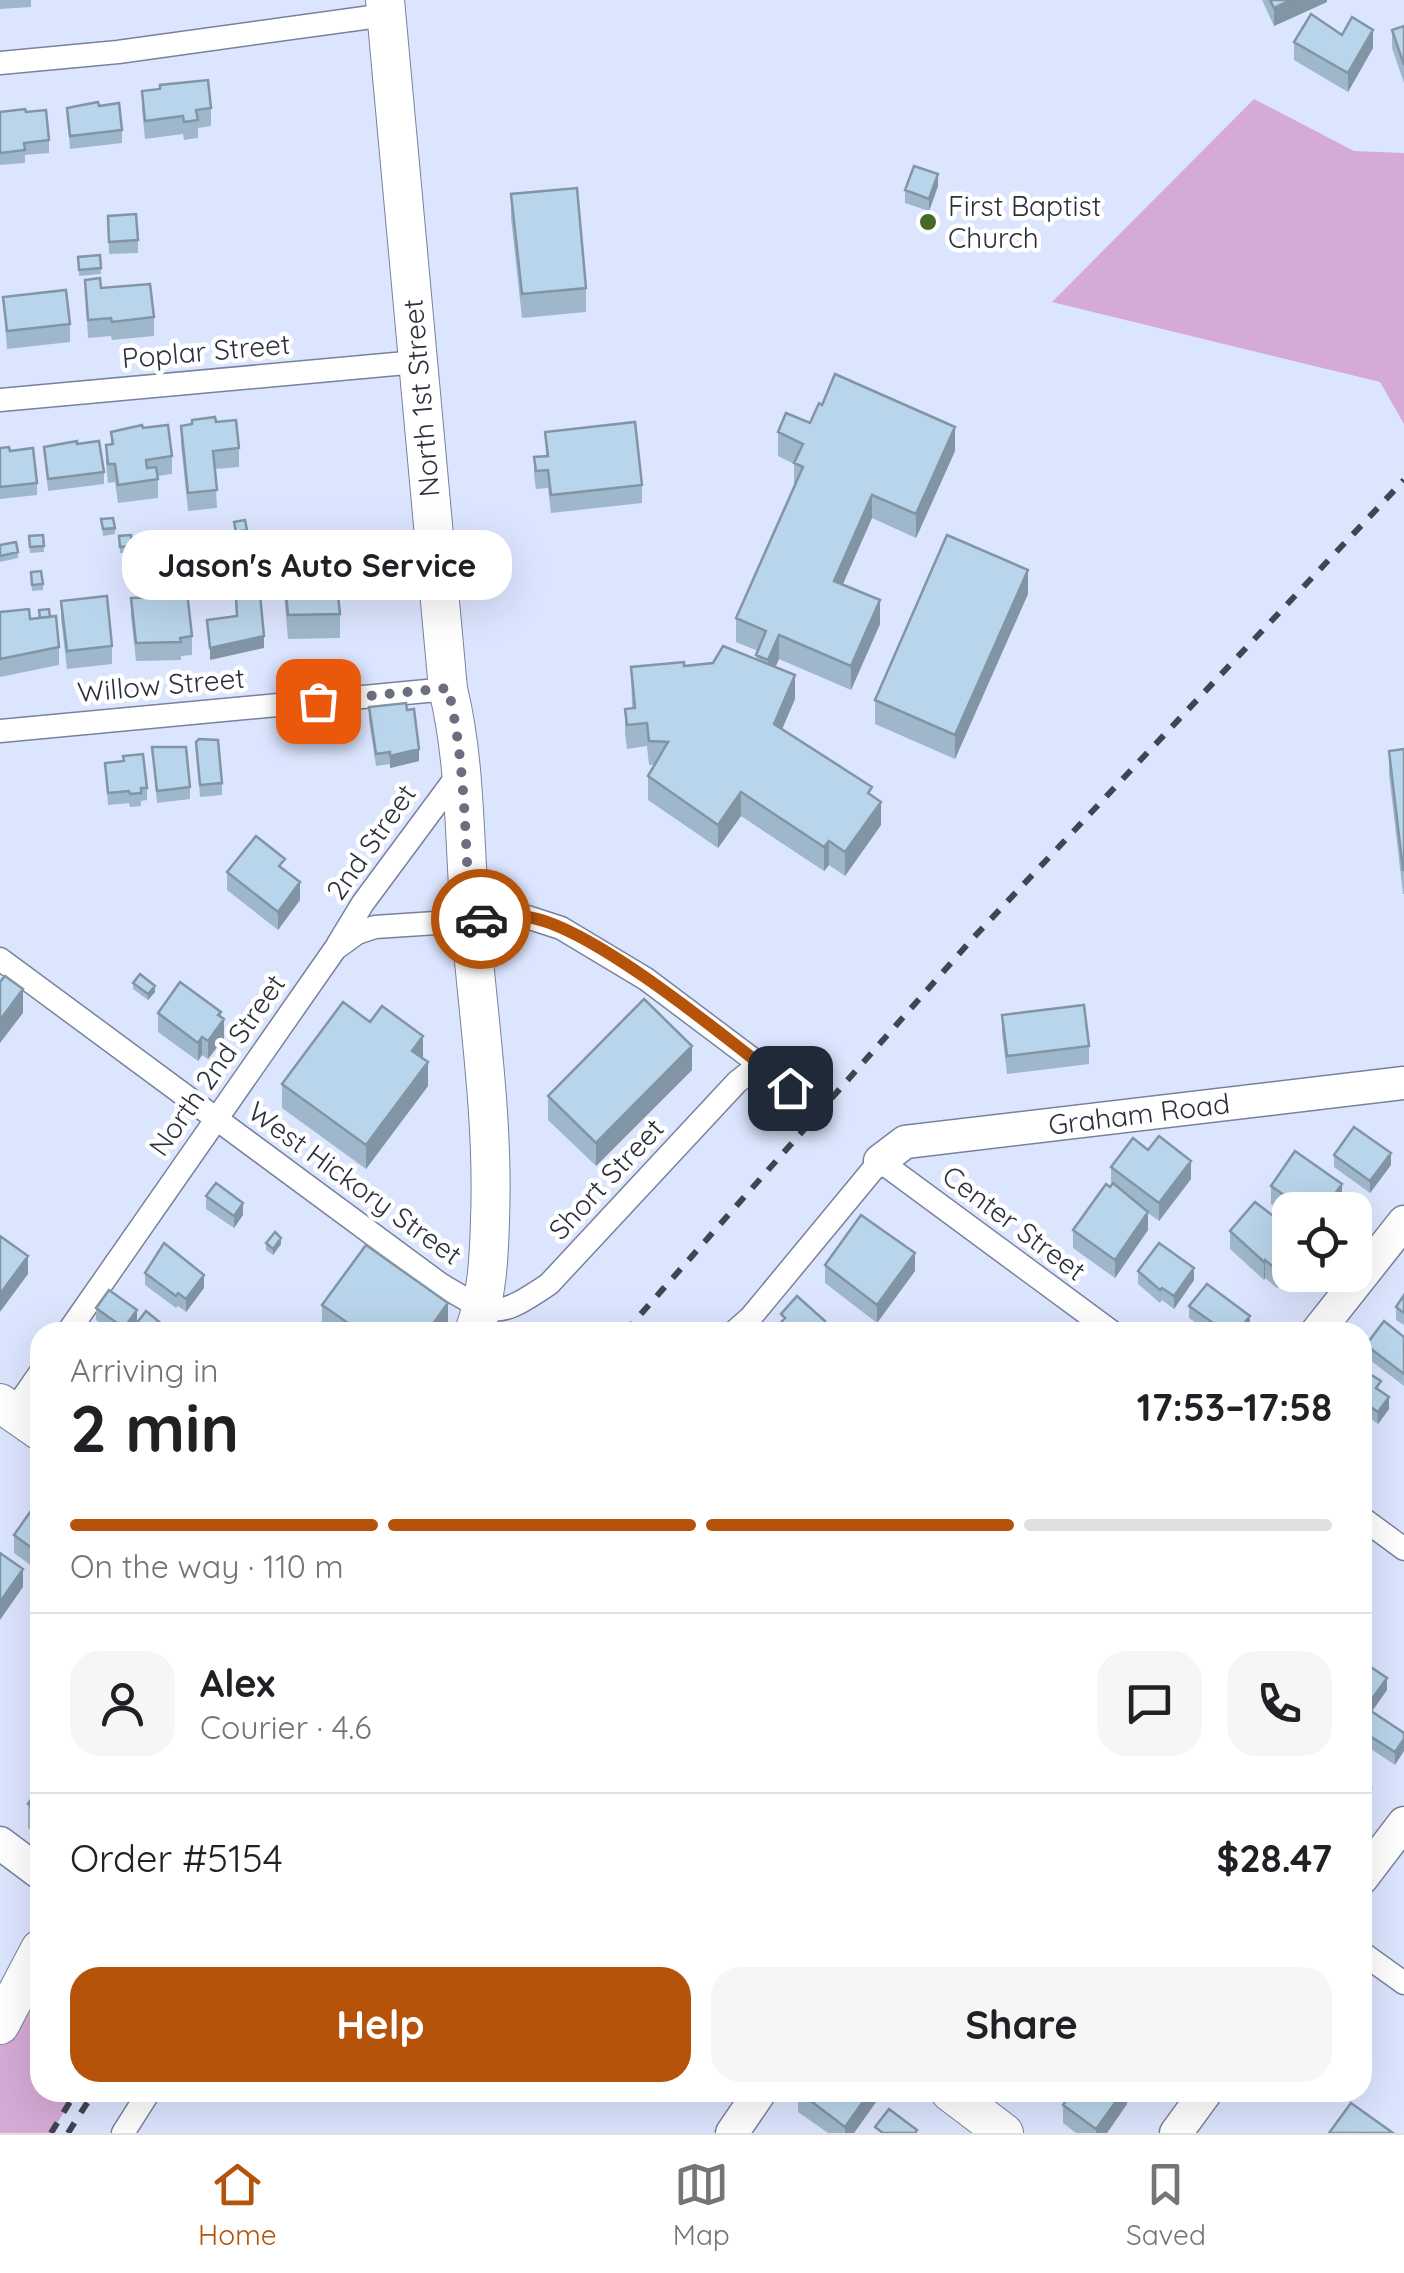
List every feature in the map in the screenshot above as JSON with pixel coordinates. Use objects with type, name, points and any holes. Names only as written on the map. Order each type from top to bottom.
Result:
[{"type":"main road","name":"North 1st Street","points":[[385,7],[490,1110],[491,1205],[478,1321]]},
{"type":"main road","name":"Graham Road","points":[[880,1161],[905,1142],[1404,1083]]},
{"type":"main road","points":[[1324,1322],[1402,1217]]},
{"type":"main road","points":[[1372,1865],[1404,1823]]},
{"type":"main road","points":[[0,1842],[30,1864]]},
{"type":"main road","points":[[0,2025],[30,1968]]},
{"type":"main road","points":[[732,2133],[753,2102]]},
{"type":"main road","points":[[963,2102],[1004,2133]]},
{"type":"main road","points":[[1176,2133],[1199,2102]]},
{"type":"street","points":[[0,63],[118,52],[385,7]]},
{"type":"street","name":"Poplar Street","points":[[0,400],[417,362]]},
{"type":"street","name":"Willow Street","points":[[0,730],[448,688]]},
{"type":"street","name":"2nd Street","points":[[335,949],[363,903],[460,772]]},
{"type":"street","name":"North 2nd Street","points":[[75,1322],[335,949],[357,933],[375,927],[527,917],[561,928],[646,979],[790,1088]]},
{"type":"street","name":"West Hickory Street","points":[[0,959],[440,1284],[478,1321]]},
{"type":"street","name":"Short Street","points":[[478,1321],[513,1308],[549,1284],[737,1082],[760,1064]]},
{"type":"street","points":[[743,1322],[880,1161]]},
{"type":"street","name":"Center Street","points":[[880,1161],[1098,1322]]},
{"type":"street","points":[[13,1419],[30,1390]]},
{"type":"street","points":[[1372,1525],[1404,1549]]},
{"type":"street","points":[[1372,1960],[1404,1984]]},
{"type":"street","points":[[124,2133],[143,2102]]},
{"type":"shaded area","points":[[1254,99],[1354,151],[1404,153],[1404,424],[1380,382],[1052,302]]},
{"type":"shaded area","points":[[30,1968],[30,2102],[70,2102],[51,2133],[0,2133],[0,2025]]},
{"type":"building","points":[[1270,0],[1291,0],[1274,8]]},
{"type":"building","points":[[1311,14],[1342,35],[1352,17],[1373,30],[1348,73],[1294,42]]},
{"type":"building","points":[[1404,26],[1404,65],[1392,30]]},
{"type":"building","points":[[208,80],[211,108],[196,110],[198,120],[184,122],[183,116],[145,121],[142,91]]},
{"type":"building","points":[[98,102],[99,106],[119,103],[122,130],[70,136],[67,108]]},
{"type":"building","points":[[46,110],[49,140],[24,143],[25,150],[0,153],[0,112]]},
{"type":"building","points":[[914,166],[938,174],[929,199],[905,190]]},
{"type":"building","points":[[577,188],[586,288],[522,294],[511,194]]},
{"type":"building","points":[[136,214],[138,240],[109,242],[108,216]]},
{"type":"building","points":[[100,255],[101,268],[79,270],[78,257]]},
{"type":"building","points":[[100,278],[101,288],[150,284],[154,317],[112,322],[111,318],[88,320],[85,280]]},
{"type":"building","points":[[66,290],[70,324],[7,331],[3,297]]},
{"type":"building","points":[[835,374],[955,427],[916,514],[872,495],[834,581],[880,600],[851,666],[779,635],[768,660],[756,655],[766,631],[736,618],[803,467],[794,463],[803,444],[778,432],[786,413],[810,423]]},
{"type":"building","points":[[215,417],[216,422],[236,420],[239,448],[213,451],[217,490],[188,493],[181,426]]},
{"type":"building","points":[[635,422],[642,485],[551,495],[548,470],[536,471],[534,457],[548,456],[545,432]]},
{"type":"building","points":[[142,425],[168,425],[172,456],[146,460],[147,468],[156,467],[158,479],[118,485],[115,464],[108,464],[106,445],[113,444],[111,432]]},
{"type":"building","points":[[99,441],[104,472],[48,479],[44,447]]},
{"type":"building","points":[[9,447],[10,451],[33,448],[37,483],[0,487],[0,448]]},
{"type":"building","points":[[113,518],[115,528],[103,529],[101,519]]},
{"type":"building","points":[[245,520],[247,530],[236,532],[234,522]]},
{"type":"building","points":[[154,534],[155,544],[148,544],[146,535]]},
{"type":"building","points":[[43,535],[44,546],[30,547],[29,536]]},
{"type":"building","points":[[131,535],[132,546],[120,547],[119,536]]},
{"type":"building","points":[[947,535],[1028,570],[955,735],[875,700]]},
{"type":"building","points":[[332,541],[340,614],[288,615],[282,548]]},
{"type":"building","points":[[16,542],[18,552],[0,556],[0,545]]},
{"type":"building","points":[[169,567],[171,578],[160,580],[158,568]]},
{"type":"building","points":[[154,569],[155,581],[146,582],[144,570]]},
{"type":"building","points":[[41,571],[43,584],[32,585],[31,572]]},
{"type":"building","points":[[187,592],[192,636],[180,638],[181,642],[136,643],[131,598],[176,597]]},
{"type":"building","points":[[260,595],[264,636],[210,648],[207,620],[237,616],[236,597]]},
{"type":"building","points":[[107,596],[112,646],[67,651],[61,601]]},
{"type":"building","points":[[29,609],[30,619],[56,616],[59,647],[0,659],[0,612]]},
{"type":"building","points":[[49,609],[50,617],[40,618],[39,610]]},
{"type":"building","points":[[723,646],[795,675],[774,724],[872,787],[868,793],[881,802],[845,852],[829,841],[824,847],[741,792],[718,825],[648,776],[668,742],[649,741],[647,723],[627,725],[625,709],[635,708],[631,667],[713,663]]},
{"type":"building","points":[[406,703],[407,710],[414,709],[419,749],[390,756],[390,752],[376,754],[369,707]]},
{"type":"building","points":[[218,740],[222,783],[200,785],[196,742]]},
{"type":"building","points":[[152,747],[186,747],[190,787],[157,791]]},
{"type":"building","points":[[1404,749],[1404,870],[1403,870],[1389,751]]},
{"type":"building","points":[[143,754],[147,788],[141,788],[141,793],[108,793],[105,763]]},
{"type":"building","points":[[256,836],[285,859],[279,866],[300,882],[278,912],[227,872]]},
{"type":"building","points":[[140,974],[155,986],[148,994],[133,983]]},
{"type":"building","points":[[5,976],[23,989],[0,1020],[0,982]]},
{"type":"building","points":[[180,982],[221,1012],[218,1015],[224,1019],[208,1041],[202,1037],[198,1043],[158,1013]]},
{"type":"building","points":[[644,999],[692,1046],[596,1143],[548,1096]]},
{"type":"building","points":[[343,1002],[370,1022],[382,1006],[423,1036],[412,1051],[428,1062],[366,1145],[282,1084]]},
{"type":"building","points":[[1084,1005],[1089,1046],[1007,1056],[1002,1015]]},
{"type":"building","points":[[1354,1127],[1391,1153],[1370,1181],[1334,1155]]},
{"type":"building","points":[[1159,1136],[1191,1161],[1159,1203],[1111,1167],[1133,1138],[1148,1150]]},
{"type":"building","points":[[1295,1151],[1342,1184],[1336,1192],[1280,1192],[1271,1186]]},
{"type":"building","points":[[216,1183],[243,1203],[234,1216],[206,1196]]},
{"type":"building","points":[[1113,1183],[1148,1212],[1115,1260],[1073,1230],[1106,1184],[1110,1187]]},
{"type":"building","points":[[1255,1202],[1272,1215],[1272,1266],[1264,1262],[1230,1231]]},
{"type":"building","points":[[861,1215],[915,1253],[877,1305],[825,1265]]},
{"type":"building","points":[[275,1232],[281,1238],[273,1249],[266,1243]]},
{"type":"building","points":[[0,1236],[28,1256],[0,1294]]},
{"type":"building","points":[[164,1243],[204,1275],[186,1299],[145,1273]]},
{"type":"building","points":[[1159,1243],[1194,1268],[1174,1296],[1160,1290],[1138,1271]]},
{"type":"building","points":[[366,1245],[448,1303],[434,1322],[347,1322],[322,1305]]},
{"type":"building","points":[[1207,1284],[1250,1316],[1245,1322],[1212,1322],[1189,1306]]},
{"type":"building","points":[[109,1290],[137,1310],[128,1322],[116,1322],[96,1308]]},
{"type":"building","points":[[1404,1295],[1404,1313],[1396,1307]]},
{"type":"building","points":[[797,1296],[825,1321],[781,1322],[785,1318],[781,1314]]},
{"type":"building","points":[[146,1311],[159,1322],[138,1322]]},
{"type":"building","points":[[1384,1321],[1404,1337],[1404,1374],[1372,1350],[1372,1337]]},
{"type":"building","points":[[1372,1375],[1381,1381],[1376,1388],[1389,1397],[1378,1412],[1372,1408]]},
{"type":"building","points":[[30,1512],[30,1547],[14,1535]]},
{"type":"building","points":[[0,1553],[23,1569],[0,1602]]},
{"type":"building","points":[[1372,1668],[1387,1678],[1372,1699]]},
{"type":"building","points":[[1372,1712],[1404,1733],[1395,1752],[1372,1737]]},
{"type":"building","points":[[812,2102],[863,2102],[845,2127]]},
{"type":"building","points":[[1065,2102],[1116,2102],[1096,2129],[1063,2105]]},
{"type":"building","points":[[1351,2103],[1393,2133],[1329,2133]]},
{"type":"building","points":[[889,2109],[917,2130],[915,2133],[883,2133],[875,2127]]},
{"type":"railway","points":[[634,1322],[974,937],[1404,480]]},
{"type":"railway","points":[[51,2133],[70,2102]]},
{"type":"railway","points":[[68,2133],[88,2102]]},
{"type":"way so far","points":[[318,701],[448,688],[460,772],[470,919],[481,919]]},
{"type":"place","name":"First Baptist Church","points":[[928,222]]},
{"type":"place","name":"Jason's Auto Service","points":[[318,701]]},
{"type":"route","points":[[481,919],[527,917],[561,928],[646,979],[790,1088]]}]
